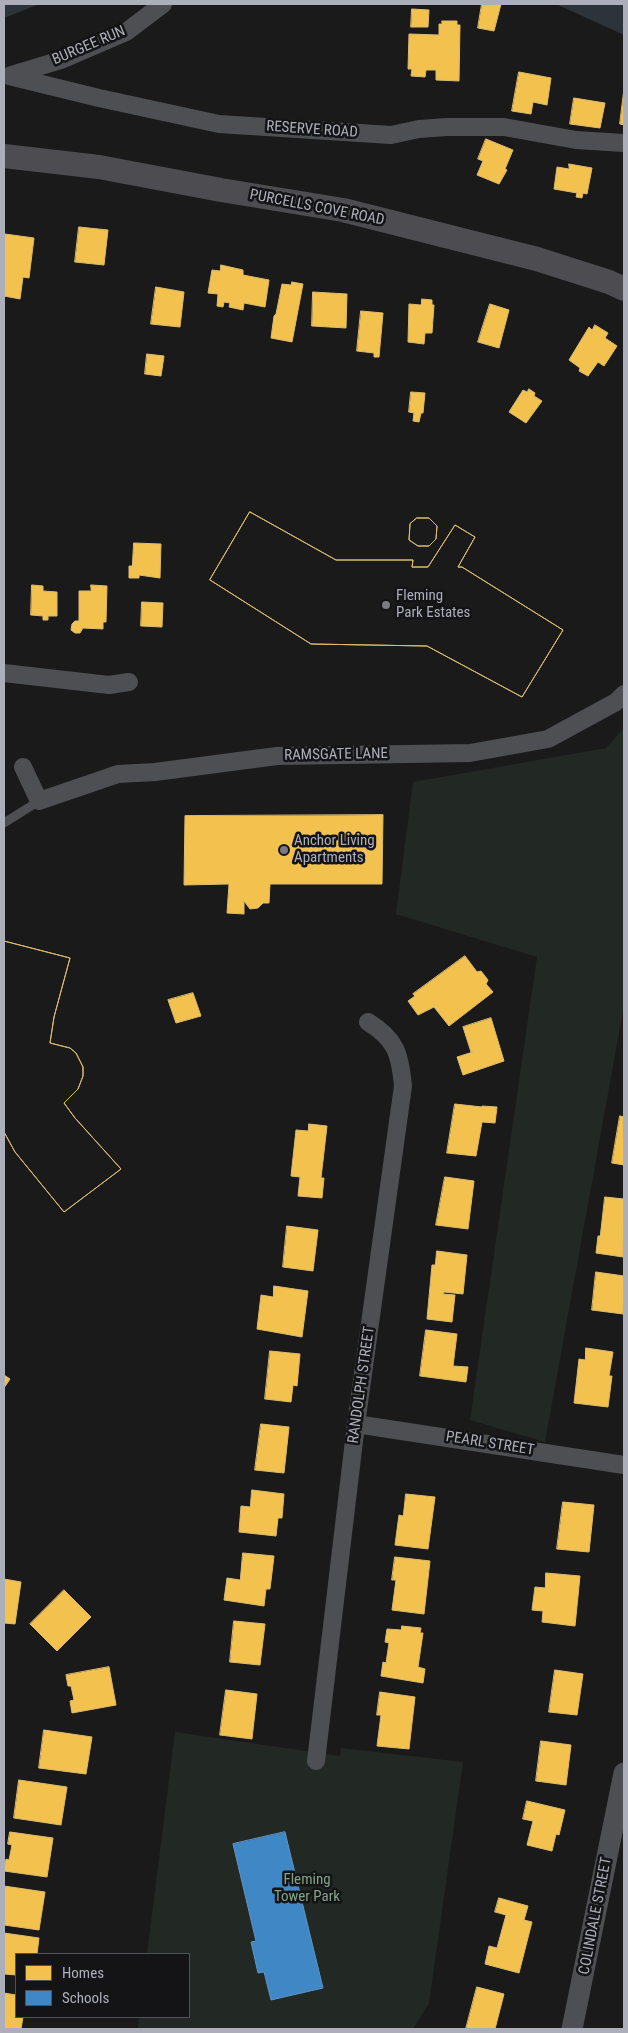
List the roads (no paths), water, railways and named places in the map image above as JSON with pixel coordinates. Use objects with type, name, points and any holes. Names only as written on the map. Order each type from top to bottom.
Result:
[{"type":"main road","name":"PURCELLS COVE ROAD","points":[[4,156],[99,167],[221,190],[344,210],[537,259],[609,282],[624,289]]},
{"type":"street","name":"BURGEE RUN","points":[[7,77],[61,60],[126,32],[163,4]]},
{"type":"street","name":"RESERVE ROAD","points":[[7,77],[219,124],[391,135],[447,126],[504,127],[576,140],[624,143]]},
{"type":"street","points":[[4,673],[109,685],[129,682]]},
{"type":"street","name":"RAMSGATE LANE","points":[[39,801],[118,774],[155,772],[276,756],[470,753],[548,739],[616,702],[624,694]]},
{"type":"street","points":[[23,767],[39,801]]},
{"type":"street","name":"RANDOLPH STREET","points":[[316,1761],[356,1424],[403,1086],[398,1058],[392,1044],[383,1031],[368,1022]]},
{"type":"street","name":"PEARL STREET","points":[[356,1424],[624,1464]]},
{"type":"street","name":"COLINDALE STREET","points":[[572,2029],[624,1773]]},
{"type":"lane","name":"RAMSGATE LANE","points":[[4,823],[39,801]]},
{"type":"place","name":"Fleming Park Estates","points":[[386,605]]},
{"type":"place","name":"Anchor Living Apartments","points":[[284,850]]},
{"type":"park label","name":"Fleming Tower Park","points":[[307,1888]]}]
